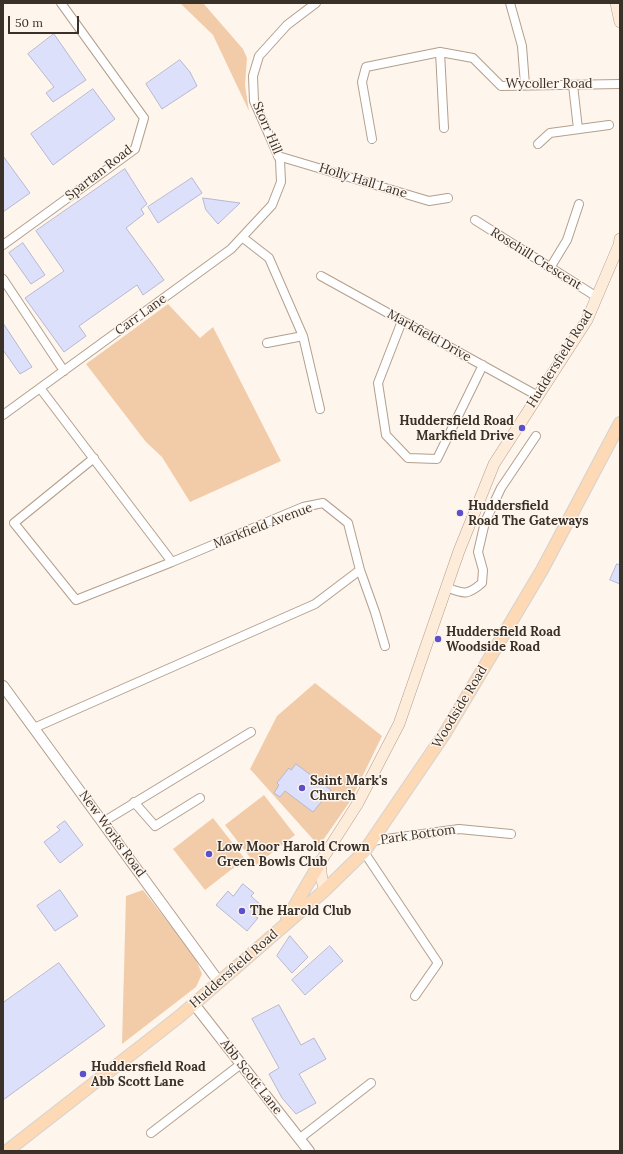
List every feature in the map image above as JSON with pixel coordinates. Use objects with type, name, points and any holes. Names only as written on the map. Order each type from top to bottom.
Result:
[{"type":"main road","points":[[616,3],[620,22]]},
{"type":"main road","name":"Huddersfield Road","points":[[321,861],[358,803],[399,724],[459,551],[494,464],[587,320],[620,240]]},
{"type":"main road","name":"Woodside Road","points":[[324,891],[364,852],[445,733],[542,570],[620,423]]},
{"type":"main road","points":[[321,861],[324,891]]},
{"type":"main road","points":[[281,928],[321,861]]},
{"type":"main road","name":"Huddersfield Road","points":[[7,1151],[194,1004],[324,891]]},
{"type":"street","name":"Spartan Road","points":[[3,246],[135,149],[144,118],[61,3]]},
{"type":"street","points":[[510,3],[522,46],[525,85]]},
{"type":"street","name":"Storr Hill","points":[[272,205],[281,182],[280,160],[254,101],[252,76],[259,56],[287,25],[312,4]]},
{"type":"street","points":[[372,139],[362,82],[366,67],[440,52],[444,128]]},
{"type":"street","name":"Wycoller Road","points":[[440,52],[473,58],[501,86],[620,84]]},
{"type":"street","points":[[573,85],[578,129]]},
{"type":"street","points":[[538,144],[550,133],[609,125]]},
{"type":"street","name":"Holly Hall Lane","points":[[278,156],[429,201],[448,198]]},
{"type":"street","points":[[550,268],[567,240],[579,204]]},
{"type":"street","name":"Carr Lane","points":[[3,415],[231,249],[272,205]]},
{"type":"street","name":"Rosehill Crescent","points":[[475,220],[597,297]]},
{"type":"street","points":[[242,237],[269,258],[303,336],[320,409]]},
{"type":"street","name":"Markfield Drive","points":[[320,276],[538,396]]},
{"type":"street","points":[[3,279],[64,371]]},
{"type":"street","points":[[402,321],[378,383],[386,435],[408,458],[437,459],[483,365]]},
{"type":"street","points":[[267,343],[303,336]]},
{"type":"street","points":[[40,388],[172,562]]},
{"type":"street","points":[[446,587],[462,593],[472,592],[482,583],[482,570],[478,552],[485,522],[501,488],[536,436]]},
{"type":"street","name":"Markfield Avenue","points":[[94,458],[14,523],[76,600],[172,562],[303,507],[323,503],[348,523],[360,570],[385,646]]},
{"type":"street","points":[[34,728],[315,604],[360,570]]},
{"type":"street","name":"New Works Road","points":[[3,686],[219,982]]},
{"type":"street","points":[[103,822],[251,732]]},
{"type":"street","points":[[134,802],[155,826],[200,798]]},
{"type":"street","name":"Park Bottom","points":[[372,841],[459,828],[511,834]]},
{"type":"street","points":[[364,852],[438,963],[415,996]]},
{"type":"street","name":"Abb Scott Lane","points":[[194,1004],[309,1151]]},
{"type":"street","points":[[151,1133],[241,1064]]},
{"type":"street","points":[[299,1139],[371,1083]]},
{"type":"shaded area","points":[[180,3],[203,3],[243,49],[247,58],[245,85],[249,111],[213,35]]},
{"type":"shaded area","points":[[168,304],[200,338],[213,327],[281,461],[190,502],[162,457],[146,442],[86,364]]},
{"type":"shaded area","points":[[315,683],[382,736],[351,800],[319,846],[250,769],[277,716]]},
{"type":"shaded area","name":"Low Moor Harold Crown Green Bowls Club","points":[[264,795],[295,835],[256,865],[225,825]]},
{"type":"shaded area","name":"Low Moor Harold Crown Green Bowls Club","points":[[213,818],[245,859],[205,890],[173,849]]},
{"type":"shaded area","points":[[143,890],[195,957],[202,974],[196,987],[122,1044],[126,896]]},
{"type":"building","points":[[54,34],[86,80],[53,102],[46,93],[54,87],[28,54]]},
{"type":"building","points":[[180,60],[190,72],[197,86],[162,109],[146,84]]},
{"type":"building","points":[[93,89],[115,119],[53,165],[31,134]]},
{"type":"building","points":[[3,156],[30,193],[3,212]]},
{"type":"building","points":[[125,169],[147,204],[141,209],[144,214],[126,228],[164,280],[143,295],[137,285],[79,326],[86,336],[64,352],[25,298],[64,271],[36,231]]},
{"type":"building","points":[[192,178],[202,193],[158,223],[148,207]]},
{"type":"building","points":[[203,198],[240,203],[218,224],[206,210]]},
{"type":"building","points":[[23,243],[45,275],[31,284],[9,253]]},
{"type":"building","points":[[3,323],[32,367],[20,374],[3,350]]},
{"type":"building","points":[[617,564],[620,565],[620,584],[610,580]]},
{"type":"building","name":"Saint Mark's Church","points":[[296,764],[331,790],[313,812],[285,791],[280,797],[274,793],[279,785],[277,783],[289,768],[291,770]]},
{"type":"building","points":[[65,821],[83,845],[60,863],[44,842],[60,830],[57,827]]},
{"type":"building","name":"The Harold Club","points":[[243,884],[254,893],[251,896],[263,907],[255,916],[258,918],[247,931],[216,905],[228,891],[233,896]]},
{"type":"building","points":[[60,890],[78,916],[55,931],[37,906]]},
{"type":"building","points":[[290,936],[308,957],[292,973],[277,956]]},
{"type":"building","points":[[330,946],[343,961],[305,995],[292,980]]},
{"type":"building","points":[[59,963],[105,1026],[3,1100],[3,1003]]},
{"type":"building","points":[[279,1005],[301,1045],[314,1038],[326,1059],[299,1074],[316,1103],[296,1114],[282,1098],[269,1074],[279,1068],[252,1019]]},
{"type":"place","name":"Huddersfield Road Markfield Drive","points":[[522,428]]},
{"type":"place","name":"Huddersfield Road The Gateways","points":[[460,513]]},
{"type":"place","name":"Huddersfield Road Woodside Road","points":[[438,639]]},
{"type":"place","name":"Saint Mark's Church","points":[[302,788]]},
{"type":"place","name":"Low Moor Harold Crown Green Bowls Club","points":[[209,854]]},
{"type":"place","name":"The Harold Club","points":[[242,911]]},
{"type":"place","name":"Huddersfield Road Abb Scott Lane","points":[[83,1074]]}]
